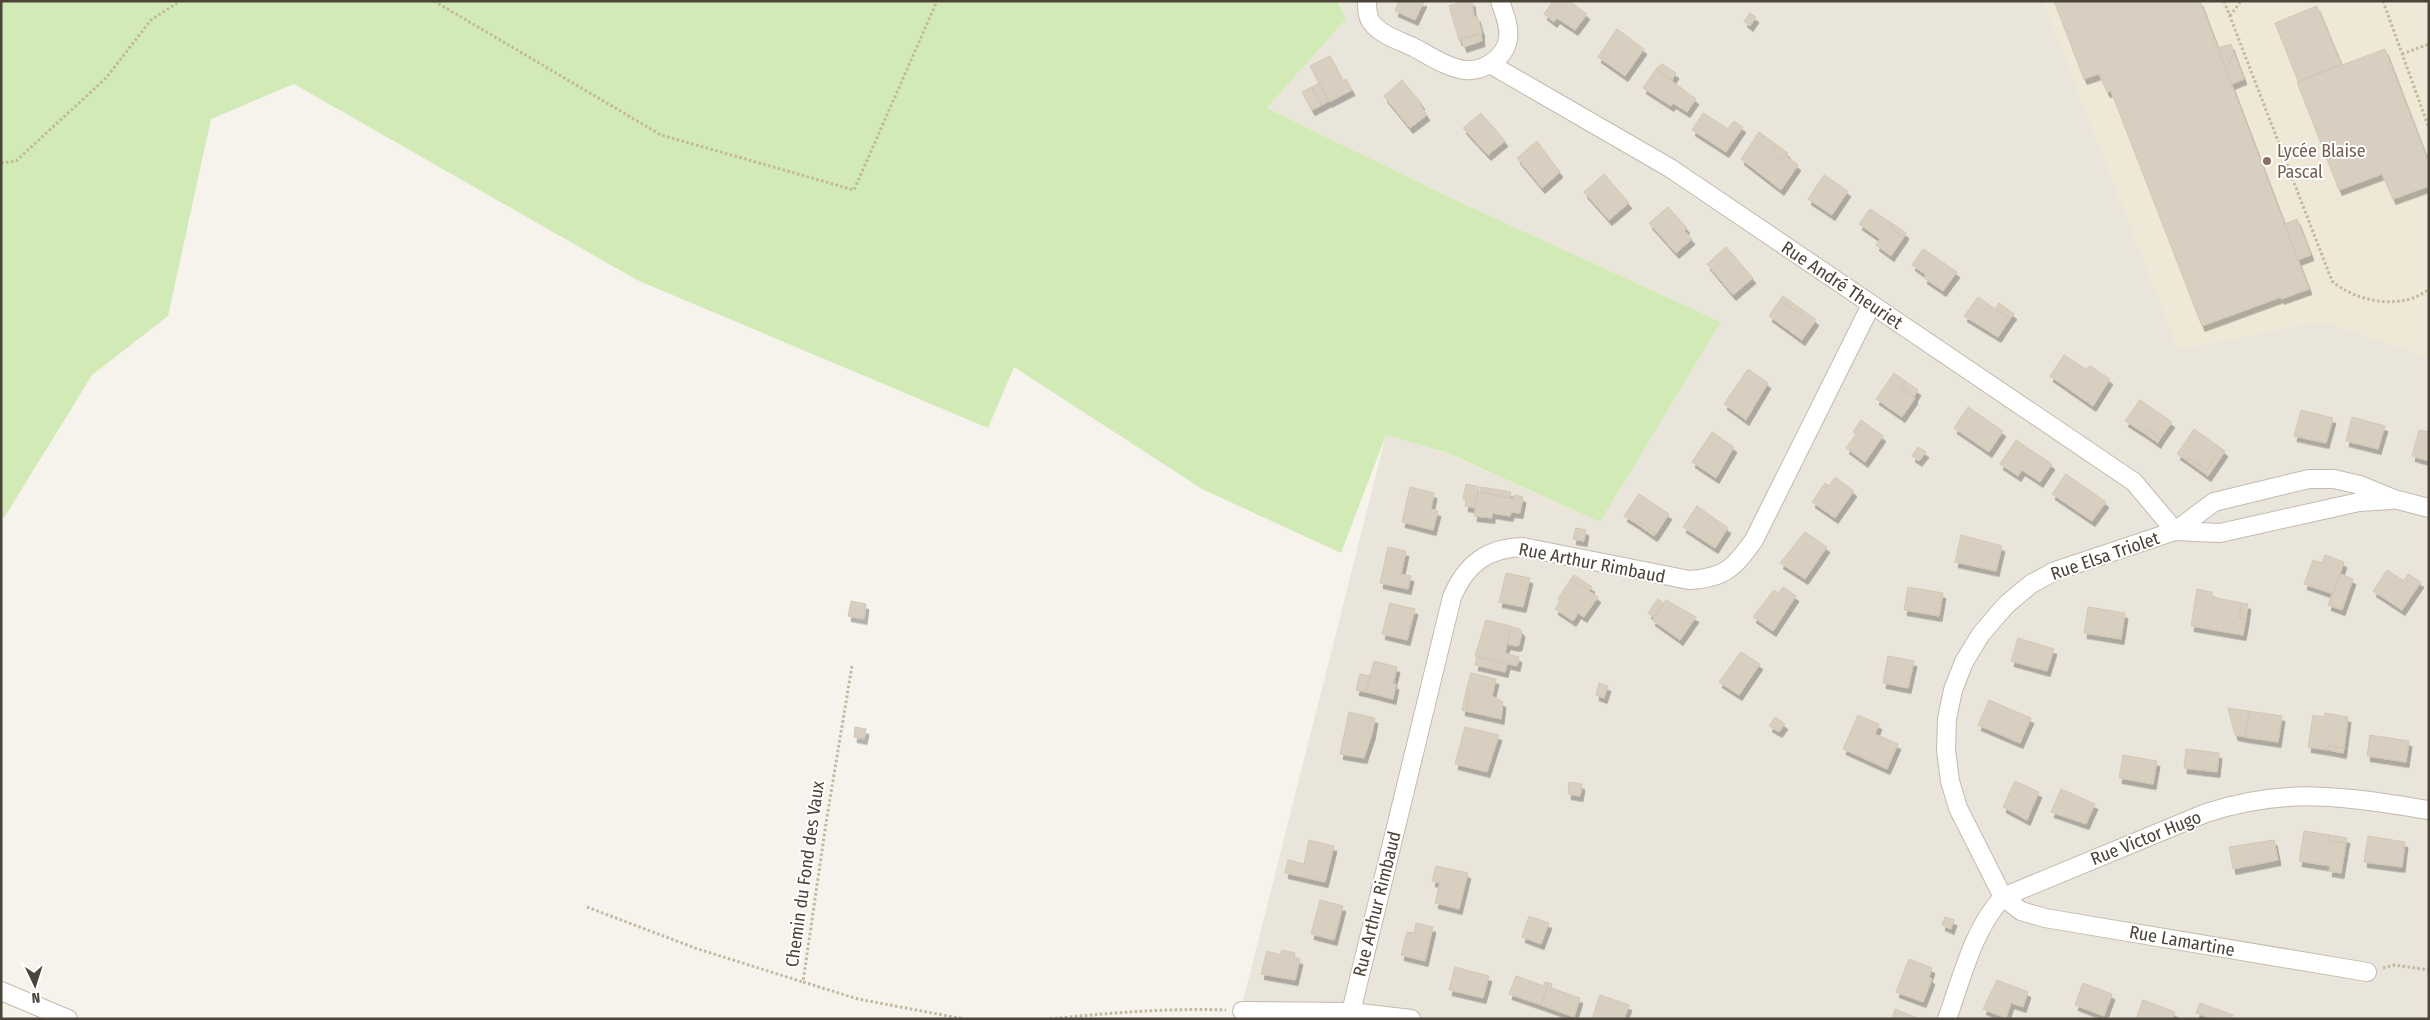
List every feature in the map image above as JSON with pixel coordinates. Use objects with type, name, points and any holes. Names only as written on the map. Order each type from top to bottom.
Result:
[{"type":"street","points":[[1367,1],[1366,10],[1371,22],[1390,36],[1452,67],[1465,70],[1478,69],[1490,64],[1502,54],[1508,40],[1507,24],[1500,1]]},
{"type":"street","name":"Rue André Theuriet","points":[[1490,64],[1670,168],[2134,482],[2175,531]]},
{"type":"street","name":"Rue Arthur Rimbaud","points":[[1351,1012],[1452,597],[1459,582],[1481,559],[1493,552],[1507,548],[1523,547],[1689,580],[1710,579],[1725,572],[1740,560],[1754,540],[1871,305]]},
{"type":"street","name":"Rue Elsa Triolet","points":[[2003,897],[1958,808],[1950,781],[1946,750],[1947,720],[1953,690],[1964,662],[1981,634],[2006,605],[2031,584],[2055,571],[2175,531],[2214,502],[2309,479],[2334,479],[2360,485],[2394,499],[2429,508]]},
{"type":"street","name":"Rue Elsa Triolet","points":[[2175,531],[2220,533],[2359,502],[2394,499]]},
{"type":"street","name":"Rue Victor Hugo","points":[[1947,1019],[1979,932],[1989,912],[2003,897],[2206,813],[2238,802],[2273,797],[2310,795],[2344,797],[2429,810]]},
{"type":"street","name":"Rue Lamartine","points":[[2003,897],[2022,912],[2045,918],[2367,972]]},
{"type":"street","points":[[1,991],[68,1019]]},
{"type":"street","points":[[1242,1011],[1351,1012],[1411,1019]]},
{"type":"path","points":[[1,163],[16,161],[106,78],[151,20],[180,1]]},
{"type":"path","points":[[434,1],[661,135],[854,190],[937,1]]},
{"type":"path","points":[[2224,1],[2332,281],[2349,293],[2386,302],[2412,299],[2428,291]]},
{"type":"path","points":[[2230,17],[2240,1]]},
{"type":"path","points":[[2383,1],[2429,128]]},
{"type":"path","points":[[2402,54],[2429,44]]},
{"type":"path","name":"Chemin du Fond des Vaux","points":[[852,666],[826,823],[803,982],[858,999],[964,1019]]},
{"type":"path","points":[[587,907],[694,948],[803,982]]},
{"type":"path","points":[[2367,972],[2394,964],[2429,970]]},
{"type":"path","points":[[1050,1019],[1192,1009],[1242,1011]]},
{"type":"shaded area","points":[[1339,1],[2429,1],[2429,1019],[1278,1019],[1242,1005],[1386,435],[1447,453],[1600,522],[1721,322],[1451,198],[1267,108],[1346,19]]},
{"type":"shaded area","name":"Lycée Blaise Pascal","points":[[2043,1],[2429,1],[2429,358],[2323,321],[2178,350]]},
{"type":"green space","points":[[1,1],[1338,1],[1346,19],[1267,108],[1451,198],[1721,322],[1600,522],[1448,453],[1386,435],[1341,553],[1202,489],[1014,367],[988,428],[637,280],[294,84],[211,119],[168,316],[92,375],[4,518],[1,517]]},
{"type":"building","points":[[1399,1],[1424,1],[1415,20],[1395,11]]},
{"type":"building","points":[[1464,1],[1472,1],[1474,17],[1477,16],[1482,33],[1459,40],[1449,6]]},
{"type":"building","points":[[1553,1],[1569,1],[1587,14],[1575,30],[1557,18],[1554,22],[1544,14]]},
{"type":"building","points":[[2054,1],[2200,1],[2309,289],[2281,299],[2281,297],[2202,326],[2111,91],[2107,92],[2099,74],[2084,79]]},
{"type":"building","points":[[2317,6],[2341,64],[2298,81],[2275,23]]},
{"type":"building","points":[[1750,13],[1756,17],[1750,26],[1744,21]]},
{"type":"building","points":[[1617,29],[1644,49],[1625,76],[1598,57]]},
{"type":"building","points":[[1481,33],[1482,41],[1464,47],[1461,39]]},
{"type":"building","points":[[2231,44],[2234,53],[2226,69],[2218,48]]},
{"type":"building","points":[[2385,49],[2429,164],[2429,186],[2393,199],[2382,174],[2339,190],[2297,82]]},
{"type":"building","points":[[2234,53],[2244,79],[2232,84],[2226,69]]},
{"type":"building","points":[[1330,56],[1343,81],[1346,79],[1352,90],[1329,102],[1310,66]]},
{"type":"building","points":[[1662,64],[1676,73],[1672,80],[1656,69]]},
{"type":"building","points":[[1656,69],[1696,99],[1687,112],[1673,103],[1671,106],[1643,88]]},
{"type":"building","points":[[1402,80],[1422,104],[1420,105],[1427,115],[1410,128],[1384,96]]},
{"type":"building","points":[[1319,83],[1329,101],[1322,105],[1312,87]]},
{"type":"building","points":[[1312,87],[1322,105],[1312,110],[1302,92]]},
{"type":"building","points":[[1481,113],[1505,141],[1488,155],[1463,128]]},
{"type":"building","points":[[1703,113],[1728,129],[1734,121],[1743,127],[1726,152],[1692,130]]},
{"type":"building","points":[[1759,132],[1777,145],[1771,153],[1782,161],[1786,156],[1798,165],[1781,190],[1741,159]]},
{"type":"building","points":[[1537,141],[1560,172],[1542,188],[1517,158]]},
{"type":"building","points":[[1777,145],[1788,153],[1782,161],[1771,153]]},
{"type":"building","points":[[1604,174],[1629,203],[1609,220],[1584,192]]},
{"type":"building","points":[[1824,175],[1848,191],[1832,215],[1808,199]]},
{"type":"building","points":[[1668,207],[1687,228],[1684,230],[1692,239],[1676,253],[1649,223]]},
{"type":"building","points":[[1870,209],[1893,224],[1891,228],[1904,237],[1891,256],[1876,245],[1880,239],[1859,224]]},
{"type":"building","points":[[2297,219],[2311,255],[2298,260],[2285,224]]},
{"type":"building","points":[[1893,224],[1906,233],[1904,237],[1891,228]]},
{"type":"building","points":[[1726,247],[1753,278],[1733,295],[1707,264]]},
{"type":"building","points":[[1923,249],[1957,272],[1943,291],[1924,278],[1926,275],[1912,265]]},
{"type":"building","points":[[1783,296],[1804,311],[1802,315],[1780,300]]},
{"type":"building","points":[[1978,297],[2010,319],[1998,337],[1964,316]]},
{"type":"building","points":[[1780,300],[1802,315],[1804,311],[1816,320],[1802,340],[1769,316]]},
{"type":"building","points":[[1999,303],[2014,314],[2010,319],[1995,309]]},
{"type":"building","points":[[2064,355],[2086,369],[2090,366],[2110,379],[2093,406],[2050,376]]},
{"type":"building","points":[[1748,369],[1768,383],[1746,420],[1724,404]]},
{"type":"building","points":[[1894,373],[1905,381],[1901,387],[1915,398],[1902,417],[1876,399]]},
{"type":"building","points":[[1905,381],[1918,390],[1914,397],[1901,387]]},
{"type":"building","points":[[2140,400],[2172,422],[2160,439],[2147,429],[2144,433],[2125,421]]},
{"type":"building","points":[[1968,407],[2003,431],[1989,452],[1954,428]]},
{"type":"building","points":[[2301,410],[2333,418],[2326,443],[2294,436]]},
{"type":"building","points":[[2352,417],[2385,426],[2378,449],[2346,441]]},
{"type":"building","points":[[1861,420],[1883,436],[1865,462],[1846,448],[1856,434],[1853,432]]},
{"type":"building","points":[[2147,429],[2160,439],[2158,443],[2144,433]]},
{"type":"building","points":[[2194,429],[2225,451],[2219,460],[2215,457],[2207,470],[2188,458],[2186,460],[2177,454]]},
{"type":"building","points":[[2419,430],[2429,432],[2429,461],[2412,456]]},
{"type":"building","points":[[1712,432],[1734,447],[1716,478],[1692,462]]},
{"type":"building","points":[[2016,440],[2052,464],[2040,482],[2022,470],[2018,476],[2000,464]]},
{"type":"building","points":[[1918,447],[1926,452],[1919,461],[1912,456]]},
{"type":"building","points":[[2215,457],[2219,460],[2208,476],[2186,460],[2188,458],[2207,470]]},
{"type":"building","points":[[2066,474],[2106,502],[2092,521],[2052,494]]},
{"type":"building","points":[[1835,477],[1854,491],[1835,518],[1812,502],[1825,483],[1829,486]]},
{"type":"building","points":[[1466,484],[1479,487],[1475,508],[1465,506],[1466,499],[1463,499]]},
{"type":"building","points":[[1410,487],[1434,493],[1431,509],[1438,511],[1433,530],[1402,522]]},
{"type":"building","points":[[1481,487],[1511,492],[1510,498],[1480,492]]},
{"type":"building","points":[[1478,492],[1513,499],[1515,495],[1523,497],[1520,513],[1511,512],[1510,516],[1492,513],[1492,518],[1474,516]]},
{"type":"building","points":[[1639,494],[1669,514],[1656,534],[1638,521],[1637,524],[1624,516]]},
{"type":"building","points":[[1697,506],[1728,528],[1715,548],[1683,527]]},
{"type":"building","points":[[1638,521],[1656,534],[1654,536],[1637,524]]},
{"type":"building","points":[[1576,528],[1586,530],[1584,541],[1573,539]]},
{"type":"building","points":[[1805,532],[1827,547],[1805,579],[1780,563]]},
{"type":"building","points":[[1961,535],[2002,546],[1996,571],[1955,562]]},
{"type":"building","points":[[1388,547],[1406,551],[1401,574],[1411,576],[1408,589],[1380,583]]},
{"type":"building","points":[[2325,555],[2344,562],[2333,594],[2304,584],[2313,560],[2322,563]]},
{"type":"building","points":[[2387,570],[2404,581],[2408,574],[2421,582],[2402,610],[2373,591]]},
{"type":"building","points":[[1506,573],[1530,578],[1523,607],[1499,602]]},
{"type":"building","points":[[2340,574],[2353,579],[2342,610],[2328,605]]},
{"type":"building","points":[[1574,575],[1592,587],[1589,591],[1571,579]]},
{"type":"building","points":[[1571,579],[1598,597],[1584,617],[1578,613],[1573,621],[1555,609],[1560,601],[1558,599]]},
{"type":"building","points":[[1783,587],[1796,596],[1773,631],[1753,617],[1774,590],[1778,593]]},
{"type":"building","points":[[1908,587],[1943,593],[1939,616],[1904,610]]},
{"type":"building","points":[[2197,589],[2212,592],[2212,597],[2242,603],[2239,618],[2246,619],[2243,635],[2191,626]]},
{"type":"building","points":[[1658,599],[1663,603],[1654,617],[1648,613]]},
{"type":"building","points":[[1666,600],[1696,617],[1680,640],[1652,620]]},
{"type":"building","points":[[851,601],[866,604],[864,619],[848,616]]},
{"type":"building","points":[[1390,603],[1415,609],[1407,640],[1382,634]]},
{"type":"building","points":[[2242,603],[2248,604],[2246,619],[2239,618]]},
{"type":"building","points":[[2088,607],[2125,613],[2121,639],[2084,633]]},
{"type":"building","points":[[1486,620],[1511,626],[1505,653],[1519,657],[1517,666],[1475,656]]},
{"type":"building","points":[[1511,627],[1520,629],[1522,632],[1519,645],[1507,644]]},
{"type":"building","points":[[2018,638],[2054,649],[2047,671],[2011,661]]},
{"type":"building","points":[[1741,652],[1760,664],[1739,695],[1719,682]]},
{"type":"building","points":[[1888,656],[1914,661],[1908,688],[1883,683]]},
{"type":"building","points":[[1477,657],[1507,664],[1505,672],[1475,665]]},
{"type":"building","points":[[1374,661],[1397,667],[1393,684],[1396,684],[1393,699],[1366,692]]},
{"type":"building","points":[[1471,673],[1496,679],[1492,696],[1503,702],[1501,719],[1466,711],[1470,691],[1466,691]]},
{"type":"building","points":[[1360,674],[1370,676],[1366,692],[1356,690]]},
{"type":"building","points":[[1599,683],[1608,686],[1604,698],[1596,695]]},
{"type":"building","points":[[1466,691],[1470,691],[1466,711],[1462,710]]},
{"type":"building","points":[[1989,700],[2031,718],[2020,743],[1978,725]]},
{"type":"building","points":[[2228,708],[2249,711],[2245,737],[2235,735]]},
{"type":"building","points":[[2249,711],[2282,716],[2278,742],[2245,737]]},
{"type":"building","points":[[1349,712],[1371,717],[1368,732],[1372,734],[1364,758],[1340,754]]},
{"type":"building","points":[[2325,713],[2348,717],[2344,748],[2328,746],[2328,750],[2308,747],[2313,715],[2324,717]]},
{"type":"building","points":[[1858,715],[1879,724],[1875,734],[1898,744],[1887,769],[1843,749]]},
{"type":"building","points":[[1371,717],[1375,718],[1372,734],[1368,732]]},
{"type":"building","points":[[1775,717],[1785,724],[1779,732],[1769,726]]},
{"type":"building","points":[[855,727],[866,729],[864,739],[854,737]]},
{"type":"building","points":[[1465,727],[1499,735],[1487,772],[1455,764]]},
{"type":"building","points":[[2370,735],[2409,741],[2406,762],[2367,756]]},
{"type":"building","points":[[2328,746],[2344,748],[2343,753],[2328,750]]},
{"type":"building","points":[[2186,749],[2219,753],[2217,772],[2184,768]]},
{"type":"building","points":[[2123,755],[2157,761],[2153,784],[2119,778]]},
{"type":"building","points":[[2015,781],[2039,792],[2027,820],[2003,807]]},
{"type":"building","points":[[1569,782],[1582,784],[1580,796],[1568,794]]},
{"type":"building","points":[[2061,789],[2095,804],[2086,824],[2051,812]]},
{"type":"building","points":[[2304,831],[2329,835],[2328,841],[2346,843],[2341,873],[2329,871],[2330,866],[2299,861]]},
{"type":"building","points":[[2329,835],[2347,838],[2346,843],[2328,841]]},
{"type":"building","points":[[2368,836],[2405,842],[2402,867],[2364,862]]},
{"type":"building","points":[[1309,840],[1334,846],[1325,882],[1285,873],[1288,860],[1304,864]]},
{"type":"building","points":[[2274,840],[2278,860],[2233,869],[2229,847]]},
{"type":"building","points":[[1436,866],[1468,873],[1459,909],[1435,903],[1440,883],[1432,881]]},
{"type":"building","points":[[1320,900],[1343,906],[1334,940],[1311,934]]},
{"type":"building","points":[[1529,916],[1549,923],[1541,944],[1522,937]]},
{"type":"building","points":[[1945,917],[1954,920],[1951,929],[1942,925]]},
{"type":"building","points":[[1416,923],[1433,927],[1425,961],[1401,955],[1407,932],[1414,933]]},
{"type":"building","points":[[1282,950],[1295,953],[1294,958],[1300,959],[1295,980],[1261,974],[1267,951],[1281,955]]},
{"type":"building","points":[[1909,959],[1932,968],[1929,977],[1932,979],[1923,1002],[1896,992]]},
{"type":"building","points":[[1455,967],[1489,976],[1483,998],[1449,990]]},
{"type":"building","points":[[1516,976],[1544,986],[1545,982],[1549,983],[1541,1005],[1509,994]]},
{"type":"building","points":[[1997,980],[2028,992],[2023,1007],[2011,1003],[2006,1018],[1983,1009]]},
{"type":"building","points":[[1549,983],[1552,984],[1551,988],[1580,998],[1574,1017],[1541,1005]]},
{"type":"building","points":[[2083,983],[2112,994],[2104,1016],[2075,1005]]},
{"type":"building","points":[[1600,995],[1629,1005],[1624,1019],[1592,1019]]},
{"type":"building","points":[[2143,1000],[2175,1012],[2172,1019],[2136,1019]]},
{"type":"building","points":[[2200,1003],[2233,1015],[2231,1019],[2213,1019],[2196,1013]]},
{"type":"building","points":[[1895,1009],[1917,1018],[1917,1019],[1892,1019]]},
{"type":"place","name":"Lycée Blaise Pascal","points":[[2267,161]]}]
